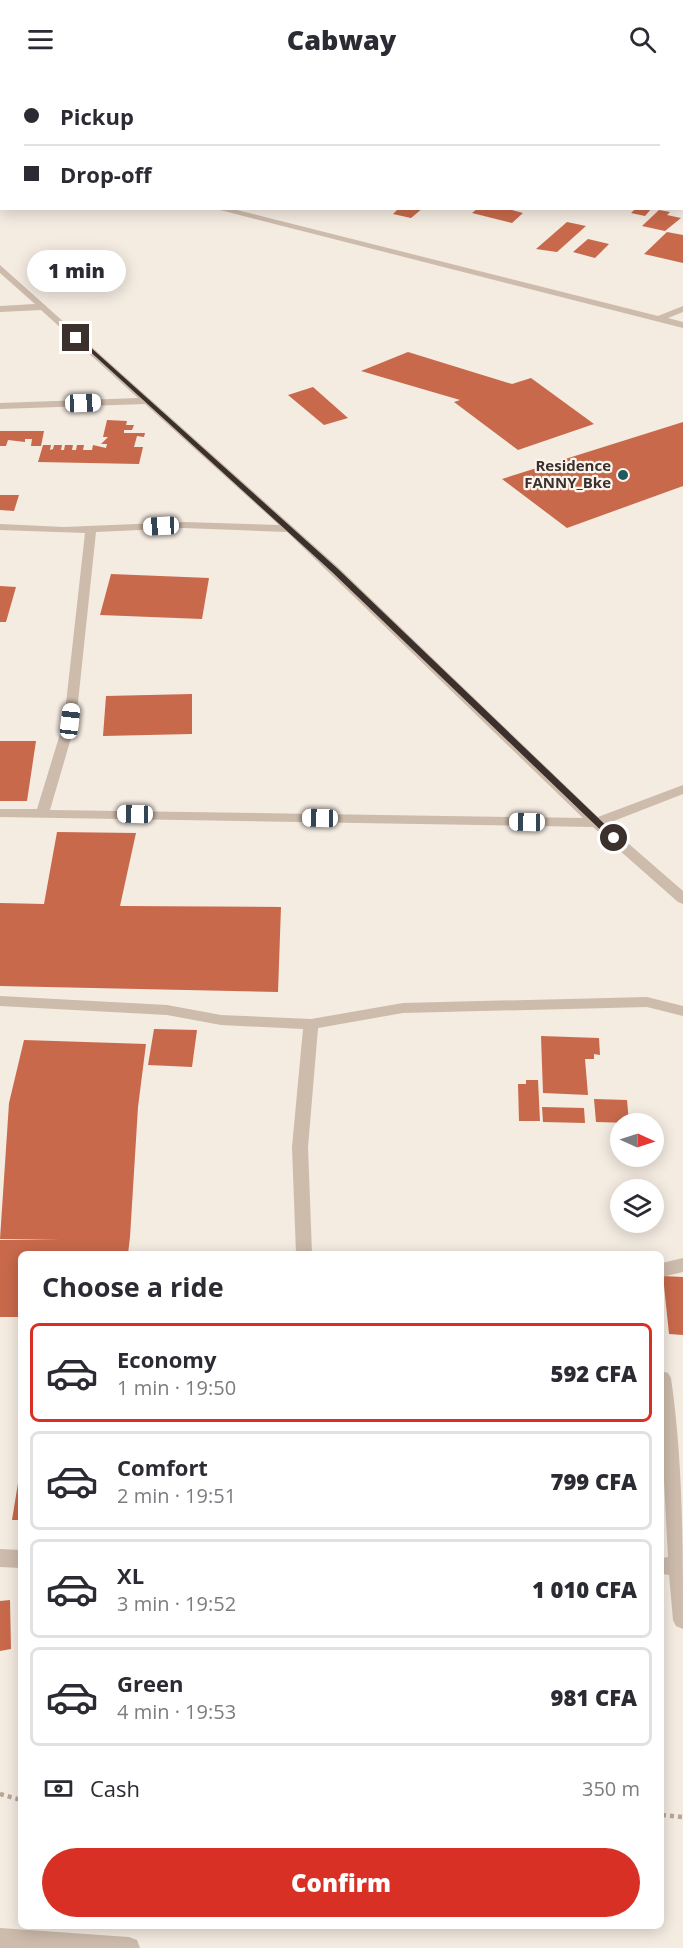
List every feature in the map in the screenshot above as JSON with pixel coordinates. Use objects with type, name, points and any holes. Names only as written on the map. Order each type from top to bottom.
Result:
[{"type":"street","points":[[224,210],[683,325]]},
{"type":"street","points":[[0,268],[335,570],[597,823],[683,899]]},
{"type":"street","points":[[0,309],[42,307]]},
{"type":"street","points":[[658,319],[683,309]]},
{"type":"street","points":[[0,406],[146,401]]},
{"type":"street","points":[[0,527],[91,529],[184,525],[288,529]]},
{"type":"street","points":[[43,812],[70,721],[91,529]]},
{"type":"street","points":[[0,813],[597,823],[683,789]]},
{"type":"street","points":[[0,1001],[167,1010],[221,1020],[311,1024],[403,1008],[647,1002],[683,1011]]},
{"type":"street","points":[[304,1251],[300,1147],[311,1024]]},
{"type":"street","points":[[664,1270],[683,1265]]},
{"type":"street","points":[[664,1389],[669,1416],[670,1566],[683,1620]]},
{"type":"street","points":[[0,1558],[18,1559]]},
{"type":"street","points":[[0,1939],[129,1948]]},
{"type":"path","points":[[0,1794],[18,1799]]},
{"type":"path","points":[[664,1815],[683,1817]]},
{"type":"building","points":[[397,210],[421,210],[411,218],[393,214]]},
{"type":"building","points":[[476,210],[512,210],[523,213],[512,223],[472,213]]},
{"type":"building","points":[[634,210],[650,210],[645,216],[631,213]]},
{"type":"building","points":[[659,210],[670,212],[667,215],[681,218],[665,231],[642,226]]},
{"type":"building","points":[[567,222],[586,226],[557,252],[536,249]]},
{"type":"building","points":[[667,232],[683,235],[683,263],[644,254]]},
{"type":"building","points":[[588,239],[609,244],[595,258],[573,252]]},
{"type":"building","points":[[408,352],[512,384],[531,378],[594,424],[518,450],[454,402],[460,400],[361,371]]},
{"type":"building","points":[[313,387],[348,418],[324,425],[288,395]]},
{"type":"building","points":[[107,420],[127,421],[126,425],[134,425],[132,430],[124,430],[124,433],[145,433],[144,437],[137,436],[134,447],[143,447],[139,464],[38,462],[43,445],[51,445],[50,450],[54,445],[62,445],[61,450],[64,450],[65,445],[73,445],[72,450],[76,450],[77,445],[84,445],[83,450],[92,450],[93,445],[106,448],[107,444],[101,444],[108,437],[103,437]]},
{"type":"building","points":[[683,422],[683,486],[567,528],[502,479]]},
{"type":"building","points":[[0,431],[44,431],[41,446],[31,446],[32,439],[25,439],[25,442],[8,440],[6,446],[0,446]]},
{"type":"building","points":[[0,495],[19,495],[14,511],[0,510]]},
{"type":"building","points":[[111,574],[209,578],[202,619],[100,615]]},
{"type":"building","points":[[0,586],[16,587],[6,622],[0,622]]},
{"type":"building","points":[[192,694],[192,734],[103,736],[106,696]]},
{"type":"building","points":[[0,741],[36,741],[27,801],[0,801]]},
{"type":"building","points":[[57,832],[136,833],[120,906],[281,907],[278,992],[0,986],[0,903],[44,904]]},
{"type":"building","points":[[154,1029],[197,1030],[192,1067],[148,1065]]},
{"type":"building","points":[[541,1036],[599,1038],[600,1055],[594,1054],[594,1059],[585,1059],[588,1095],[543,1093]]},
{"type":"building","points":[[24,1040],[146,1044],[138,1107],[128,1251],[18,1251],[18,1317],[0,1317],[0,1240],[60,1239],[0,1239],[9,1103]]},
{"type":"building","points":[[526,1080],[538,1080],[540,1121],[519,1121],[518,1084],[526,1084]]},
{"type":"building","points":[[594,1099],[627,1100],[628,1113],[610,1113],[610,1122],[596,1122]]},
{"type":"building","points":[[542,1107],[584,1108],[585,1123],[543,1122]]},
{"type":"building","points":[[664,1276],[683,1277],[683,1335],[669,1334]]},
{"type":"building","points":[[18,1483],[18,1520],[12,1520]]},
{"type":"building","points":[[10,1600],[11,1649],[0,1651],[0,1601]]},
{"type":"place","name":"Residence FANNY_Bke","points":[[623,475]]},
{"type":"route","points":[[76,338],[335,570],[614,838]]}]
